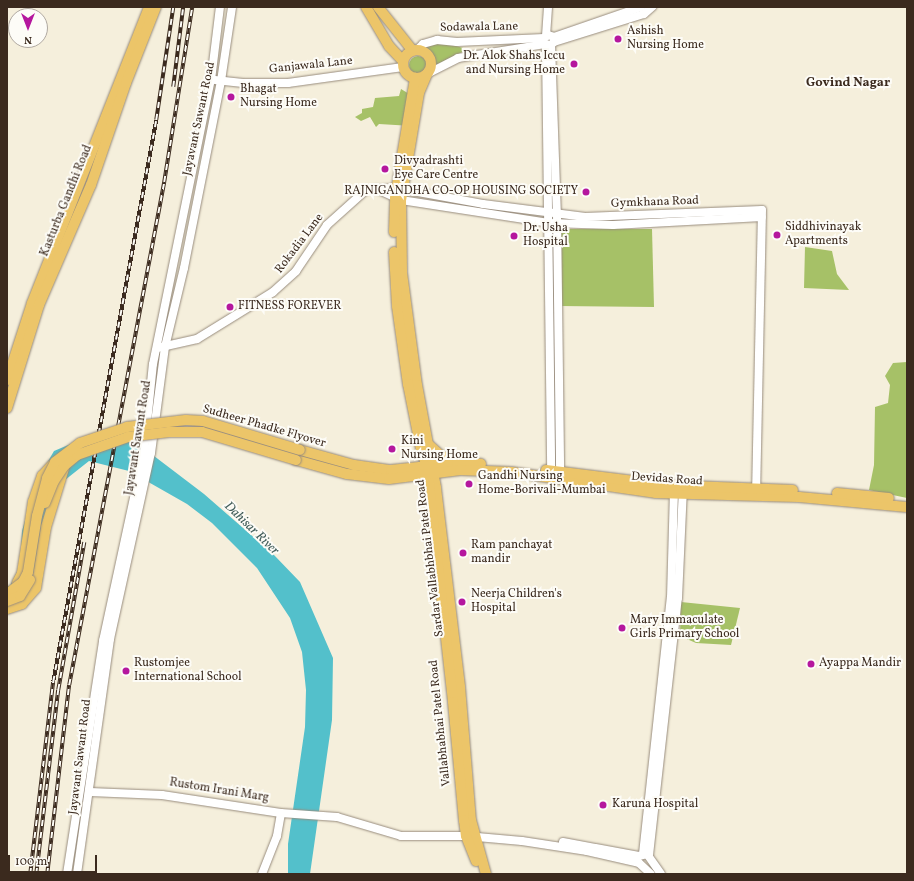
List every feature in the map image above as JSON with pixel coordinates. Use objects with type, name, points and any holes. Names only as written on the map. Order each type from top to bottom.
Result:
[{"type":"main road","name":"Kasturba Gandhi Road","points":[[7,408],[44,292],[139,40],[149,7]]},
{"type":"main road","name":"Kasturba Gandhi Road","points":[[139,40],[156,7]]},
{"type":"main road","points":[[366,7],[407,74],[415,78],[427,74],[431,68],[430,59],[424,52],[415,51],[378,7]]},
{"type":"main road","points":[[401,64],[415,51]]},
{"type":"main road","name":"Sardar Vallabhbhai Patel Road","points":[[399,194],[419,93],[427,74]]},
{"type":"main road","name":"Sardar Vallabhbhai Patel Road","points":[[415,78],[399,194],[396,306],[410,403],[425,447],[430,470]]},
{"type":"main road","name":"Kasturba Gandhi Road","points":[[7,380],[32,303],[88,177]]},
{"type":"main road","name":"Sudheer Phadke Flyover","points":[[7,594],[23,582],[28,572],[43,489],[60,464],[80,443],[127,427],[186,420],[203,421],[354,465],[391,470],[410,468],[430,470]]},
{"type":"main road","name":"Sudheer Phadke Flyover","points":[[7,601],[20,596],[31,577],[44,507],[60,464],[77,455],[128,437],[169,432],[202,432],[347,474],[389,479],[406,477],[430,470]]},
{"type":"main road","points":[[406,477],[433,489],[458,466],[425,447],[420,460],[410,468]]},
{"type":"main road","points":[[7,588],[16,585],[21,577],[33,502],[46,470],[60,464]]},
{"type":"main road","points":[[7,609],[22,604],[36,588],[47,520],[60,464]]},
{"type":"main road","name":"Devidas Road","points":[[430,470],[458,466],[556,471],[679,490]]},
{"type":"main road","name":"Devidas Road","points":[[458,466],[529,474],[622,489],[864,495],[907,500]]},
{"type":"main road","name":"Vallabhabhai Patel Road","points":[[430,470],[471,835]]},
{"type":"main road","name":"Devidas Road","points":[[756,492],[907,507]]},
{"type":"main road","points":[[471,835],[480,874]]},
{"type":"main road","points":[[471,835],[486,874]]},
{"type":"street","name":"Jayavant Sawant Road","points":[[77,874],[90,792],[110,639],[148,452],[161,347],[211,80],[220,7]]},
{"type":"street","name":"Jayavant Sawant Road","points":[[161,347],[184,268],[220,81],[232,7]]},
{"type":"street","points":[[548,7],[553,219],[556,471]]},
{"type":"street","points":[[549,40],[553,7]]},
{"type":"street","name":"Sodawala Lane","points":[[427,74],[458,58],[549,40],[645,8]]},
{"type":"street","name":"Sodawala Lane","points":[[415,51],[423,44],[437,40],[457,42],[549,40]]},
{"type":"street","name":"Ganjawala Lane","points":[[211,80],[288,83],[401,64]]},
{"type":"street","name":"Gymkhana Road","points":[[375,188],[399,194],[483,209],[553,219],[762,214],[756,492]]},
{"type":"street","name":"Rokadia Lane","points":[[161,347],[197,339],[273,292],[296,271],[327,225],[360,193],[375,188]]},
{"type":"street","name":"Jayavant Sawant Road","points":[[67,874],[104,641],[140,490]]},
{"type":"street","points":[[651,874],[644,859],[668,652],[678,598],[679,490]]},
{"type":"street","name":"Rustom Irani Marg","points":[[90,792],[162,795],[281,813],[277,836],[262,874]]},
{"type":"street","points":[[281,813],[329,817],[401,836],[471,835],[493,832],[588,845],[644,859],[661,874]]},
{"type":"green space","points":[[438,42],[467,49],[436,68],[425,46]]},
{"type":"green space","points":[[418,56],[424,59],[427,65],[424,71],[418,74],[412,71],[409,65],[412,59]]},
{"type":"green space","points":[[401,89],[419,100],[412,126],[379,124],[376,127],[370,117],[361,121],[355,117],[362,113],[362,109],[373,107],[375,98],[399,96]]},
{"type":"green space","points":[[558,229],[652,229],[654,307],[559,306]]},
{"type":"green space","points":[[805,247],[832,251],[837,274],[849,290],[804,288]]},
{"type":"green space","points":[[907,362],[907,498],[869,490],[874,465],[875,407],[888,403],[890,385],[885,376],[893,363]]},
{"type":"green space","points":[[681,602],[740,608],[731,645],[696,643],[680,636]]},
{"type":"water","points":[[92,435],[133,440],[204,494],[274,555],[300,582],[333,658],[332,720],[310,874],[288,874],[288,844],[305,727],[306,690],[302,652],[290,618],[257,568],[212,523],[187,504],[129,471],[89,461],[65,480],[55,506],[47,541],[42,583],[26,607],[7,610],[7,586],[10,586],[20,566],[22,531],[36,482],[54,451]]},
{"type":"railway","points":[[30,874],[53,682],[156,120],[173,7]]},
{"type":"railway","points":[[173,87],[183,7]]},
{"type":"railway","points":[[47,874],[69,685],[164,182],[192,7]]},
{"type":"railway","points":[[36,874],[58,690],[84,542]]},
{"type":"place","name":"Ashish Nursing Home","points":[[618,39]]},
{"type":"place","name":"Dr. Alok Shahs Iccu and Nursing Home","points":[[574,64]]},
{"type":"place","name":"Bhagat Nursing Home","points":[[231,97]]},
{"type":"place","name":"Divyadrashti Eye Care Centre","points":[[385,169]]},
{"type":"place","name":"RAJNIGANDHA CO-OP HOUSING SOCIETY","points":[[586,192]]},
{"type":"place","name":"Siddhivinayak Apartments","points":[[777,235]]},
{"type":"place","name":"Dr. Usha Hospital","points":[[514,236]]},
{"type":"place","name":"FITNESS FOREVER","points":[[230,307]]},
{"type":"place","name":"Kini Nursing Home","points":[[392,449]]},
{"type":"place","name":"Gandhi Nursing Home-Borivali-Mumbai","points":[[469,484]]},
{"type":"place","name":"Ram panchayat mandir","points":[[463,553]]},
{"type":"place","name":"Neerja Children's Hospital","points":[[462,602]]},
{"type":"place","name":"Mary Immaculate Girls Primary School","points":[[622,628]]},
{"type":"place","name":"Ayappa Mandir","points":[[811,664]]},
{"type":"place","name":"Rustomjee International School","points":[[126,671]]},
{"type":"place","name":"Karuna Hospital","points":[[603,805]]},
{"type":"district","name":"Govind Nagar","points":[[848,83]]},
{"type":"water label","name":"Dahisar River","points":[[251,529]]}]
